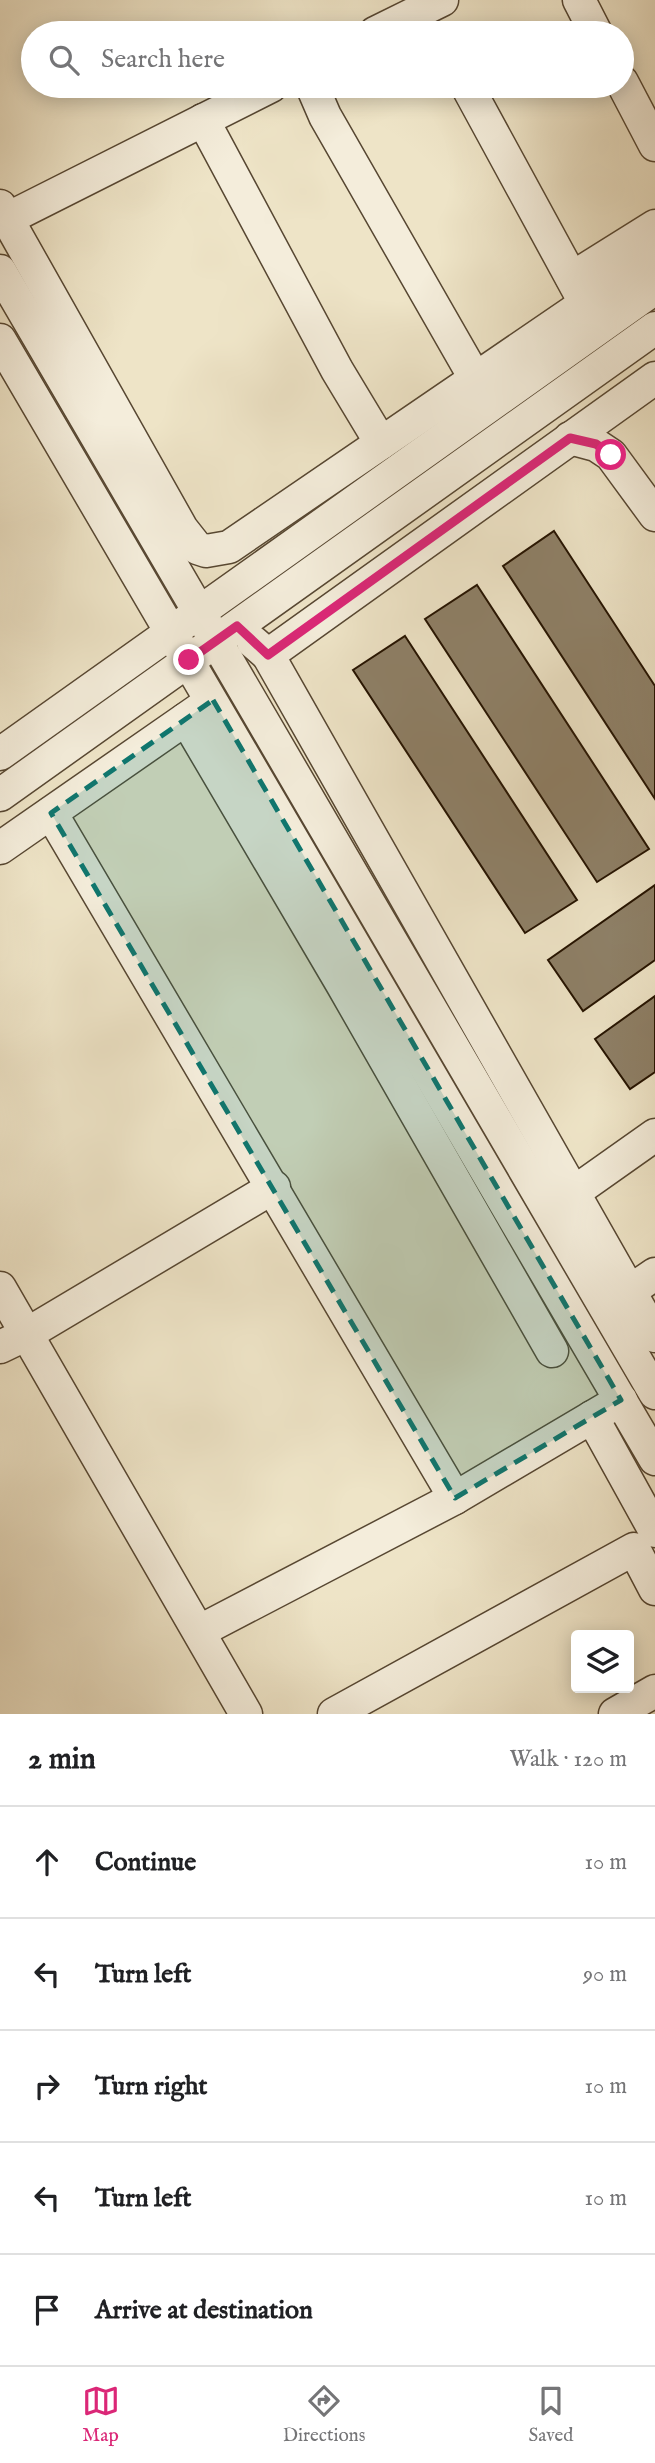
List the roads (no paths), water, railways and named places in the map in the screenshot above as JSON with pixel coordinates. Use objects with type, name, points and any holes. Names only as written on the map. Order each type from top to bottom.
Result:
[{"type":"street","points":[[579,0],[590,21]]},
{"type":"street","points":[[404,21],[431,10]]},
{"type":"street","points":[[247,98],[4,213],[153,483],[197,548],[206,551],[229,547],[655,256]]},
{"type":"street","points":[[317,98],[475,378]]},
{"type":"street","points":[[474,98],[585,303]]},
{"type":"street","points":[[630,98],[655,145]]},
{"type":"street","points":[[203,120],[331,358],[381,443]]},
{"type":"street","points":[[0,754],[200,612],[585,303],[655,226]]},
{"type":"street","points":[[0,271],[200,612],[227,633],[268,655],[573,1193],[642,1283],[655,1336]]},
{"type":"street","points":[[585,303],[655,288]]},
{"type":"street","points":[[0,795],[655,328]]},
{"type":"street","points":[[0,340],[655,1459]]},
{"type":"street","points":[[268,655],[655,378]]},
{"type":"street","points":[[570,438],[596,444],[611,455],[655,515]]},
{"type":"street","points":[[227,633],[655,1393]]},
{"type":"street","points":[[0,848],[213,700]]},
{"type":"street","points":[[186,719],[342,984],[552,1351]]},
{"type":"street","points":[[51,813],[455,1498]]},
{"type":"street","points":[[573,1193],[655,1135]]},
{"type":"street","points":[[13,1340],[274,1187]]},
{"type":"street","points":[[0,1288],[13,1340],[200,1631],[246,1714]]},
{"type":"street","points":[[200,1631],[455,1498],[621,1400]]},
{"type":"street","points":[[592,1417],[655,1531]]},
{"type":"street","points":[[334,1714],[634,1549],[655,1589]]},
{"type":"street","points":[[615,1714],[655,1691]]}]
